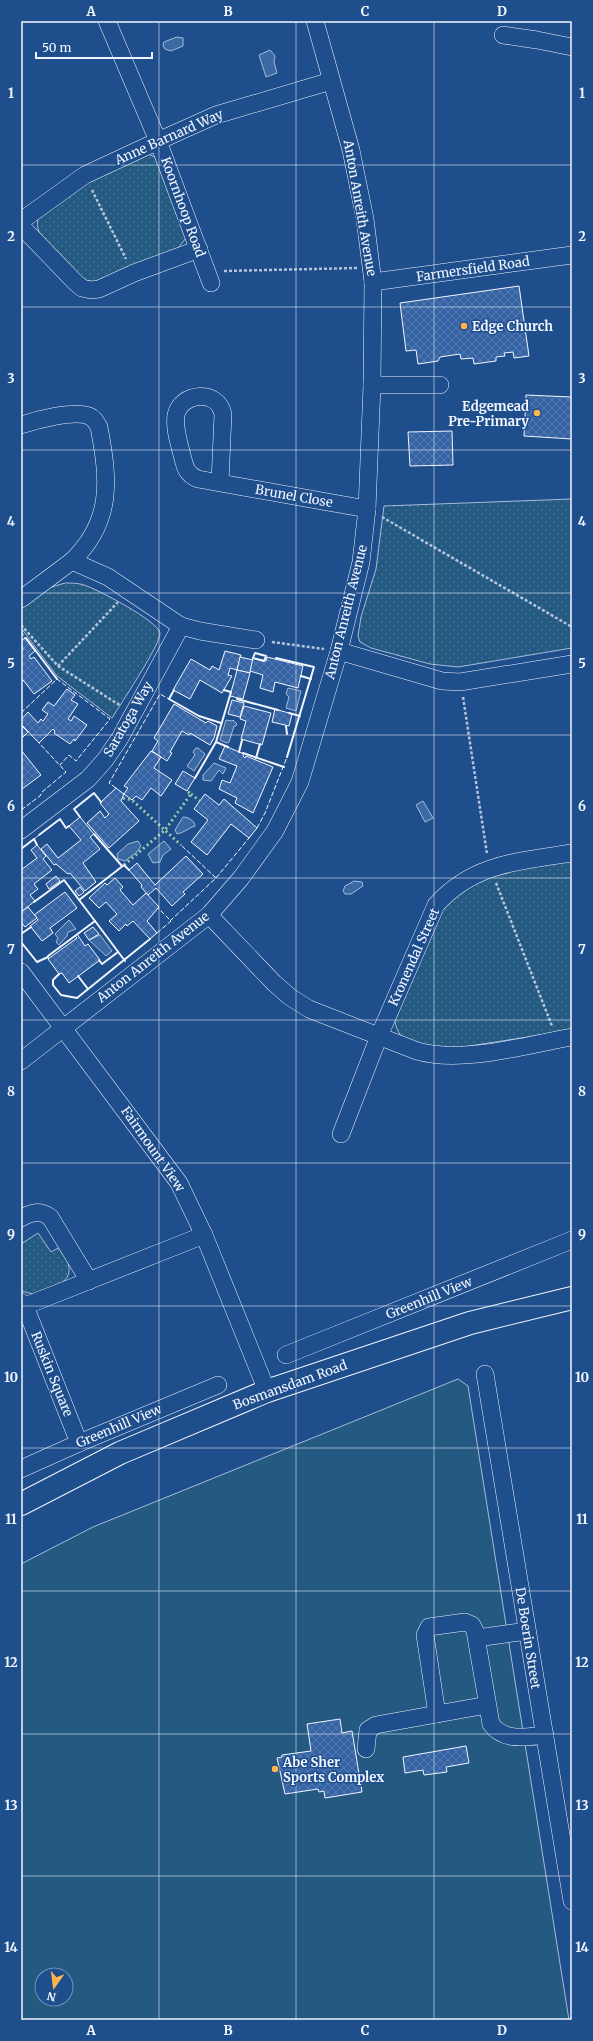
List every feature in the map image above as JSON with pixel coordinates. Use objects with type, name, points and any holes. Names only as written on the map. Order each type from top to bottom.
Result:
[{"type":"main road","name":"Bosmansdam Road","points":[[21,1504],[120,1453],[267,1391],[470,1323],[572,1298]]},
{"type":"street","name":"Koornhoop Road","points":[[107,21],[158,141],[209,277]]},
{"type":"street","name":"Anton Anreith Avenue","points":[[21,1061],[209,915],[241,878],[275,831],[300,782],[339,651],[361,562],[367,509],[372,384],[372,275],[365,219],[351,150],[315,21]]},
{"type":"street","points":[[503,35],[537,40],[572,48]]},
{"type":"street","name":"Anne Barnard Way","points":[[21,221],[85,175],[158,141],[216,115],[331,81]]},
{"type":"street","points":[[21,226],[75,282],[82,288],[91,290],[99,289],[134,273],[199,249]]},
{"type":"street","name":"Farmersfield Road","points":[[372,275],[572,255]]},
{"type":"street","points":[[372,384],[440,385]]},
{"type":"street","name":"Brunel Close","points":[[220,482],[222,407],[213,398],[199,396],[192,398],[183,403],[176,418],[178,438],[186,471],[198,479],[367,509]]},
{"type":"street","points":[[21,425],[75,414],[90,416],[95,420],[99,427],[107,489],[106,501],[95,533],[88,544],[72,561],[21,599]]},
{"type":"street","points":[[72,561],[108,577],[182,626],[200,631],[256,640]]},
{"type":"street","name":"Saratoga Way","points":[[21,830],[88,779],[120,738],[182,626]]},
{"type":"street","points":[[339,651],[442,681],[460,682],[572,664]]},
{"type":"street","name":"Kronendal Street","points":[[341,1134],[379,1036],[436,905],[448,891],[462,880],[490,868],[515,862],[572,853]]},
{"type":"street","points":[[209,915],[274,983],[290,997],[309,1008],[417,1051],[432,1055],[462,1056],[565,1039]]},
{"type":"street","name":"Fairmount View","points":[[21,972],[179,1183],[204,1234],[267,1391]]},
{"type":"street","points":[[21,1218],[28,1214],[40,1212],[50,1217],[89,1281]]},
{"type":"street","name":"Ruskin Square","points":[[79,1443],[23,1304],[89,1281],[204,1234]]},
{"type":"street","name":"Greenhill View","points":[[286,1356],[572,1240]]},
{"type":"street","name":"De Boerin Street","points":[[485,1374],[527,1631],[568,1854],[572,1901]]},
{"type":"street","name":"Greenhill View","points":[[21,1469],[218,1385]]},
{"type":"street","points":[[437,1714],[425,1635],[427,1628],[465,1622],[474,1627],[491,1724],[501,1734],[522,1737],[545,1735]]},
{"type":"street","points":[[476,1638],[527,1631]]},
{"type":"street","points":[[366,1749],[368,1730],[372,1726],[487,1705]]},
{"type":"path","points":[[85,175],[134,273]]},
{"type":"path","points":[[209,277],[372,275]]},
{"type":"path","points":[[367,509],[572,627]]},
{"type":"path","points":[[58,666],[129,590]]},
{"type":"path","points":[[21,625],[58,666],[133,714]]},
{"type":"path","points":[[256,640],[339,651]]},
{"type":"path","points":[[460,682],[490,868],[565,1039]]},
{"type":"shaded area","points":[[177,37],[183,38],[183,46],[171,51],[165,49],[163,46],[164,42]]},
{"type":"shaded area","points":[[270,50],[275,56],[274,62],[277,73],[266,77],[259,55]]},
{"type":"shaded area","points":[[148,154],[155,157],[186,238],[178,248],[94,282],[84,280],[40,234],[37,225],[40,216],[87,183]]},
{"type":"shaded area","points":[[572,499],[572,648],[458,667],[430,664],[371,648],[360,642],[358,636],[361,617],[376,569],[384,506]]},
{"type":"shaded area","points":[[65,583],[77,583],[101,592],[139,614],[157,628],[160,633],[154,649],[112,718],[57,676],[21,628],[21,608],[45,589]]},
{"type":"shaded area","points":[[288,688],[301,691],[296,711],[286,708],[289,697],[286,694]]},
{"type":"shaded area","points":[[226,720],[233,720],[237,724],[234,726],[229,742],[227,743],[220,740]]},
{"type":"shaded area","points":[[196,748],[205,754],[194,771],[187,766],[195,755],[193,752]]},
{"type":"shaded area","points":[[214,763],[226,768],[223,774],[219,770],[211,781],[203,780],[203,775]]},
{"type":"shaded area","points":[[423,801],[433,818],[425,822],[416,805]]},
{"type":"shaded area","points":[[183,817],[194,822],[195,826],[177,834],[175,830]]},
{"type":"shaded area","points":[[138,841],[141,846],[137,852],[125,861],[118,859],[117,854],[128,844]]},
{"type":"shaded area","points":[[164,841],[171,849],[163,855],[160,862],[153,863],[148,854]]},
{"type":"shaded area","points":[[572,861],[572,1030],[444,1050],[404,1039],[397,1030],[395,1018],[438,916],[451,901],[465,889],[481,880],[498,874],[534,866]]},
{"type":"shaded area","points":[[354,881],[362,882],[363,886],[351,894],[345,894],[343,891],[345,886]]},
{"type":"shaded area","points":[[69,920],[76,929],[68,932],[67,936],[59,945],[56,942],[58,938],[55,934]]},
{"type":"shaded area","points":[[100,935],[112,951],[106,956],[89,940]]},
{"type":"shaded area","points":[[38,1233],[51,1252],[62,1246],[69,1267],[66,1279],[53,1287],[33,1294],[21,1291],[21,1244]]},
{"type":"shaded area","name":"Abe Sher Sports Complex","points":[[458,1379],[468,1386],[569,2020],[21,2020],[21,1564],[93,1527]]},
{"type":"building","name":"Edge Church","points":[[519,286],[529,356],[514,358],[513,352],[504,353],[505,356],[496,357],[496,361],[474,364],[473,358],[461,359],[460,354],[440,357],[438,361],[418,364],[416,350],[406,351],[400,303]]},
{"type":"building","points":[[526,395],[572,397],[572,439],[524,436]]},
{"type":"building","points":[[452,431],[453,465],[410,466],[408,432]]},
{"type":"building","points":[[25,638],[35,651],[29,656],[31,659],[34,657],[52,681],[34,694],[23,680],[21,682],[21,652],[23,650],[21,641]]},
{"type":"building","points":[[225,651],[241,655],[237,670],[230,668],[228,675],[232,676],[222,693],[200,680],[190,699],[173,690],[191,659],[210,670],[212,666],[219,670]]},
{"type":"building","points":[[240,657],[253,660],[250,673],[237,670]]},
{"type":"building","points":[[267,657],[303,666],[298,688],[275,682],[273,692],[260,688],[263,675],[250,671],[253,658],[266,661]]},
{"type":"building","points":[[237,670],[250,673],[243,699],[230,696]]},
{"type":"building","points":[[67,689],[75,695],[71,700],[78,704],[68,719],[71,721],[74,716],[87,725],[75,741],[74,739],[70,744],[54,733],[55,731],[53,729],[39,743],[21,724],[21,720],[28,712],[38,723],[41,719],[43,721],[48,714],[42,710],[48,702],[54,706]]},
{"type":"building","points":[[232,700],[244,703],[240,717],[228,714]]},
{"type":"building","points":[[174,704],[206,723],[208,721],[217,726],[214,738],[210,745],[190,733],[189,735],[182,731],[170,752],[172,753],[167,761],[152,751],[158,741],[154,738]]},
{"type":"building","points":[[244,706],[271,713],[262,745],[241,739],[246,721],[240,719]]},
{"type":"building","points":[[275,709],[292,714],[289,726],[272,722]]},
{"type":"building","points":[[21,725],[28,732],[21,739]]},
{"type":"building","points":[[225,746],[244,754],[243,756],[245,758],[246,756],[273,767],[253,813],[235,803],[237,798],[219,789],[222,780],[230,783],[237,766],[219,759]]},
{"type":"building","points":[[21,750],[41,775],[22,789],[21,788]]},
{"type":"building","points":[[151,751],[161,757],[154,768],[172,780],[161,796],[151,788],[142,800],[136,796],[132,800],[124,794],[128,788],[124,786]]},
{"type":"building","points":[[183,771],[195,778],[187,791],[175,784]]},
{"type":"building","points":[[116,788],[124,794],[121,801],[139,821],[109,848],[87,823],[100,811],[105,818],[109,814],[100,803]]},
{"type":"building","points":[[205,794],[219,805],[224,799],[257,828],[249,838],[231,824],[207,855],[191,842],[208,820],[194,809]]},
{"type":"building","points":[[80,817],[94,834],[90,837],[100,849],[83,863],[96,882],[85,891],[70,873],[68,874],[56,864],[54,865],[41,849],[47,844],[58,858],[81,840],[69,826]]},
{"type":"building","points":[[37,845],[46,856],[43,859],[52,870],[34,884],[38,889],[30,895],[35,901],[21,912],[21,870],[37,858],[31,850]]},
{"type":"building","points":[[186,856],[203,874],[183,892],[185,894],[172,906],[156,888],[148,895],[141,887],[142,885],[129,870],[137,863],[155,885]]},
{"type":"building","points":[[56,876],[60,881],[49,889],[46,884]]},
{"type":"building","points":[[115,878],[123,887],[120,890],[133,905],[146,893],[159,907],[147,921],[157,933],[150,939],[133,921],[127,926],[126,924],[119,931],[109,921],[117,914],[106,902],[99,908],[89,898],[105,883],[107,885]]},
{"type":"building","points":[[80,887],[84,892],[79,896],[75,891]]},
{"type":"building","points":[[65,892],[77,908],[50,928],[53,933],[42,941],[30,926],[38,920],[34,915]]},
{"type":"building","points":[[28,907],[37,918],[25,927],[21,922],[21,912]]},
{"type":"building","points":[[93,927],[99,934],[89,940],[84,933]]},
{"type":"building","points":[[77,934],[85,946],[88,944],[100,960],[69,983],[62,973],[59,974],[48,959],[77,938],[75,936]]},
{"type":"building","points":[[340,1719],[342,1733],[352,1731],[362,1792],[325,1798],[324,1791],[319,1792],[318,1789],[285,1794],[277,1758],[282,1757],[282,1755],[311,1751],[307,1724]]},
{"type":"building","points":[[466,1746],[469,1763],[446,1767],[447,1772],[424,1775],[423,1770],[405,1773],[403,1757]]},
{"type":"hedge","points":[[124,865],[165,830],[191,794],[187,791]]},
{"type":"hedge","points":[[191,794],[200,801]]},
{"type":"hedge","points":[[123,798],[132,800],[181,845]]},
{"type":"fence","points":[[21,631],[25,638]]},
{"type":"fence","points":[[21,713],[57,679],[110,719],[76,761],[69,755],[60,765]]},
{"type":"fence","points":[[116,788],[109,783],[160,694],[169,699]]},
{"type":"fence","points":[[21,810],[40,796],[42,792],[66,772],[39,743]]},
{"type":"fence","points":[[257,828],[265,813],[287,757]]},
{"type":"fence","points":[[34,839],[39,835]]},
{"type":"fence","points":[[216,878],[249,838]]},
{"type":"fence","points":[[170,921],[216,878],[181,845]]},
{"type":"fence","points":[[157,933],[171,921],[158,908]]},
{"type":"wall","points":[[26,638],[57,679]]},
{"type":"wall","points":[[255,653],[266,656],[264,661],[253,658],[255,653]]},
{"type":"wall","points":[[276,658],[314,667],[287,757]]},
{"type":"wall","points":[[301,676],[311,679]]},
{"type":"wall","points":[[174,690],[169,699],[199,716],[221,723]]},
{"type":"wall","points":[[216,742],[231,692],[224,690]]},
{"type":"wall","points":[[237,699],[278,710]]},
{"type":"wall","points":[[289,713],[300,716]]},
{"type":"wall","points":[[286,726],[287,734]]},
{"type":"wall","points":[[239,752],[242,740]]},
{"type":"wall","points":[[195,778],[216,742],[228,747]]},
{"type":"wall","points":[[256,758],[260,744]]},
{"type":"wall","points":[[243,753],[284,767]]},
{"type":"wall","points":[[80,817],[74,809],[94,793],[101,802]]},
{"type":"wall","points":[[39,835],[60,819],[66,828],[69,826]]},
{"type":"wall","points":[[94,834],[122,866]]},
{"type":"wall","points":[[21,849],[34,839],[37,845]]},
{"type":"wall","points":[[79,900],[124,865],[129,870]]},
{"type":"wall","points":[[34,902],[64,880],[95,921],[48,956]]},
{"type":"wall","points":[[95,921],[125,961]]},
{"type":"wall","points":[[21,934],[31,927]]},
{"type":"wall","points":[[59,974],[53,980],[53,985],[61,995],[77,998],[150,939]]},
{"type":"wall","points":[[21,942],[37,962],[48,957]]},
{"type":"wall","points":[[99,960],[102,964],[118,952]]},
{"type":"wall","points":[[78,976],[88,989]]},
{"type":"place","name":"Edge Church","points":[[464,326]]},
{"type":"place","name":"Edgemead Pre-Primary","points":[[537,413]]},
{"type":"place","name":"Abe Sher Sports Complex","points":[[275,1769]]}]
